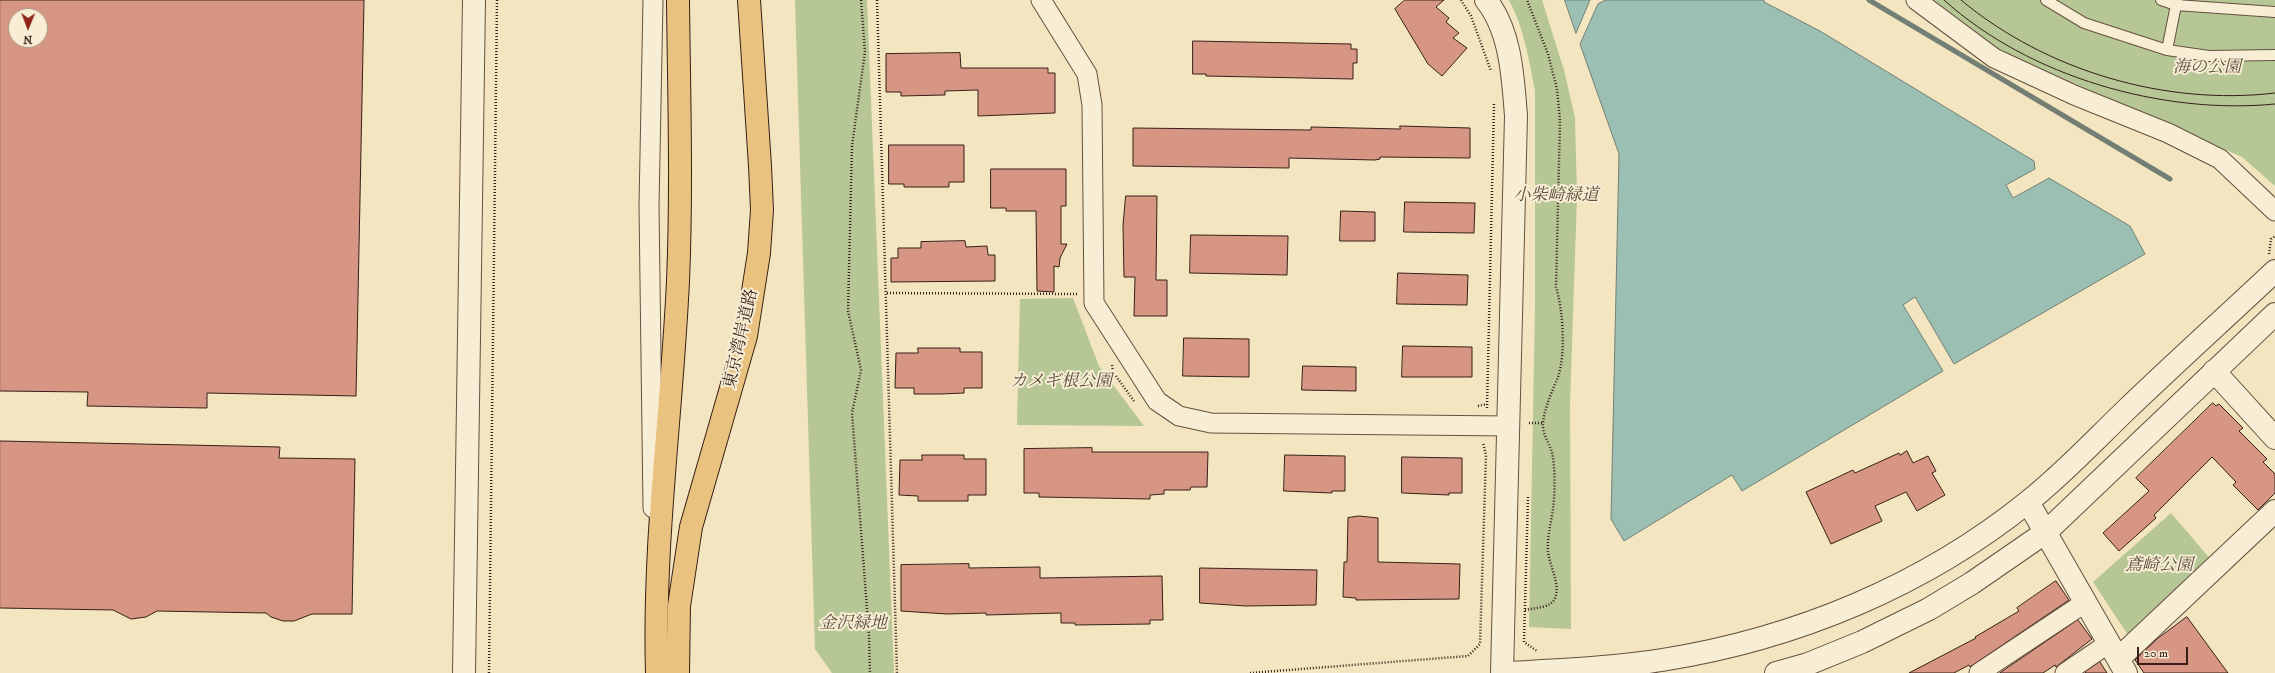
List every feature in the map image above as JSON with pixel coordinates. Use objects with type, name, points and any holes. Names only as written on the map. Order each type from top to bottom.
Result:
[{"type":"highway","points":[[657,673],[656,600],[678,282],[678,0]]},
{"type":"highway","name":"東京湾岸道路","points":[[678,673],[679,606],[691,526],[746,336],[756,278],[762,210],[758,122],[749,0]]},
{"type":"street","points":[[464,673],[474,0]]},
{"type":"street","points":[[479,673],[488,0]]},
{"type":"street","points":[[653,0],[649,206],[652,504],[656,600]]},
{"type":"street","points":[[1041,0],[1087,74],[1092,105],[1094,303],[1157,401],[1179,416],[1211,423],[1508,426]]},
{"type":"street","points":[[1486,0],[1501,31],[1511,63],[1516,116],[1502,673]]},
{"type":"street","points":[[1916,0],[1994,58],[2074,95],[2168,133],[2220,159],[2275,211]]},
{"type":"street","points":[[1509,673],[1659,661],[1707,652],[1781,634],[1830,617],[1904,582],[1947,557],[2028,502],[2269,265]]},
{"type":"street","points":[[1776,673],[1809,668],[1929,609],[1972,583],[2046,532],[2275,314]]},
{"type":"street","points":[[2214,371],[2275,438]]},
{"type":"street","points":[[2028,502],[2117,659]]},
{"type":"street","points":[[2065,673],[2117,659],[2275,511]]},
{"type":"street","points":[[1979,673],[2086,602]]},
{"type":"lane","points":[[2046,0],[2084,23],[2167,50],[2209,56],[2275,55]]},
{"type":"lane","points":[[2161,0],[2275,12]]},
{"type":"lane","points":[[2167,50],[2176,2]]},
{"type":"path","points":[[490,673],[497,0]]},
{"type":"path","points":[[861,0],[865,52],[852,146],[848,311],[861,370],[852,413],[869,634],[870,673]]},
{"type":"path","points":[[877,0],[887,293],[897,673]]},
{"type":"path","points":[[1461,0],[1471,16],[1491,73]]},
{"type":"path","points":[[1525,610],[1552,603],[1555,598],[1556,584],[1548,550],[1553,507],[1553,456],[1543,431],[1543,423],[1548,398],[1558,375],[1562,334],[1561,305],[1556,287],[1560,120],[1557,89],[1548,54],[1527,0]]},
{"type":"path","points":[[1470,407],[1487,404],[1494,96]]},
{"type":"path","points":[[2269,265],[2269,254],[2272,239],[2275,236]]},
{"type":"path","points":[[887,293],[1080,294],[1079,298]]},
{"type":"path","points":[[1112,364],[1113,372],[1137,405]]},
{"type":"path","points":[[1529,423],[1543,423]]},
{"type":"path","points":[[1250,673],[1468,656],[1480,644],[1486,455],[1483,442],[1475,442]]},
{"type":"path","points":[[1536,651],[1543,651]]},
{"type":"green space","name":"金沢緑地","points":[[795,0],[867,0],[894,673],[832,673],[815,649]]},
{"type":"green space","name":"小柴崎緑道","points":[[1509,0],[1542,0],[1564,70],[1575,118],[1577,196],[1570,404],[1571,629],[1529,627],[1535,308],[1535,91],[1519,22]]},
{"type":"green space","name":"海の公園","points":[[1932,0],[2275,0],[2275,186],[2242,157],[2002,52]]},
{"type":"green space","name":"カメギ根公園","points":[[1073,298],[1099,366],[1144,426],[1017,425],[1020,299]]},
{"type":"green space","name":"鳶崎公園","points":[[2171,513],[2213,562],[2128,635],[2093,582]]},
{"type":"water","points":[[1565,0],[1590,0],[1576,33]]},
{"type":"water","points":[[1606,0],[1764,0],[1764,2],[1820,31],[2034,161],[2035,169],[2006,185],[2013,198],[2049,178],[2130,226],[2145,254],[1954,364],[1915,297],[1903,305],[1943,371],[1742,491],[1732,475],[1624,541],[1611,519],[1619,154],[1580,44],[1598,4]]},
{"type":"building","points":[[0,0],[364,0],[356,396],[207,393],[207,408],[87,406],[88,392],[0,391]]},
{"type":"building","points":[[1405,0],[1444,0],[1436,7],[1449,18],[1446,22],[1459,33],[1453,38],[1467,48],[1442,76],[1428,64],[1395,9]]},
{"type":"building","points":[[1193,41],[1351,44],[1351,49],[1357,49],[1357,63],[1353,63],[1353,79],[1206,76],[1206,74],[1193,74]]},
{"type":"building","points":[[960,53],[961,68],[1048,68],[1048,73],[1055,73],[1055,113],[978,116],[978,90],[945,91],[945,95],[901,96],[901,92],[886,92],[886,54]]},
{"type":"building","points":[[1400,126],[1470,128],[1470,158],[1380,157],[1380,159],[1375,160],[1289,158],[1289,168],[1133,166],[1133,128],[1311,130],[1311,127],[1400,129]]},
{"type":"building","points":[[889,145],[964,145],[964,182],[949,182],[949,187],[904,187],[904,184],[889,184]]},
{"type":"building","points":[[991,169],[1066,169],[1066,206],[1061,206],[1061,244],[1067,244],[1060,258],[1059,267],[1054,266],[1054,292],[1037,291],[1036,211],[1006,211],[1006,208],[991,208]]},
{"type":"building","points":[[1126,196],[1157,196],[1156,280],[1167,280],[1167,316],[1134,316],[1135,277],[1124,277],[1123,226]]},
{"type":"building","points":[[1405,202],[1475,203],[1474,233],[1404,232]]},
{"type":"building","points":[[1341,211],[1375,212],[1375,241],[1340,241]]},
{"type":"building","points":[[1191,235],[1288,236],[1287,275],[1190,273]]},
{"type":"building","points":[[965,241],[966,247],[987,246],[988,255],[995,255],[995,281],[891,282],[891,258],[898,258],[898,248],[921,248],[921,242]]},
{"type":"building","points":[[1398,273],[1468,275],[1467,305],[1397,304]]},
{"type":"building","points":[[1184,338],[1249,339],[1249,377],[1183,376]]},
{"type":"building","points":[[1403,346],[1472,347],[1472,377],[1402,377]]},
{"type":"building","points":[[918,348],[960,348],[960,352],[982,352],[982,388],[964,388],[964,393],[914,394],[914,388],[895,388],[896,353],[918,353]]},
{"type":"building","points":[[1303,366],[1356,367],[1356,391],[1302,390]]},
{"type":"building","points":[[2213,403],[2216,406],[2219,404],[2243,428],[2239,431],[2267,459],[2263,462],[2275,474],[2275,493],[2258,510],[2233,485],[2236,482],[2212,457],[2154,515],[2156,518],[2119,551],[2103,533],[2149,491],[2136,478]]},
{"type":"building","points":[[0,441],[280,447],[279,458],[355,459],[352,614],[312,614],[294,621],[283,621],[271,617],[266,613],[157,611],[146,617],[131,619],[113,610],[0,608]]},
{"type":"building","points":[[1092,448],[1092,452],[1208,452],[1207,487],[1191,487],[1190,490],[1164,490],[1164,494],[1150,495],[1150,499],[1039,497],[1039,493],[1024,493],[1024,449]]},
{"type":"building","points":[[1907,451],[1913,463],[1928,456],[1936,471],[1932,473],[1945,495],[1917,511],[1906,492],[1875,506],[1882,521],[1831,544],[1806,492],[1853,470],[1855,473],[1899,453],[1900,455]]},
{"type":"building","points":[[922,455],[964,455],[964,459],[986,459],[986,495],[968,495],[968,501],[918,501],[918,496],[899,495],[900,460],[922,460]]},
{"type":"building","points":[[1285,455],[1345,456],[1345,491],[1332,491],[1332,493],[1284,491]]},
{"type":"building","points":[[1402,457],[1462,458],[1462,493],[1449,493],[1449,495],[1402,493]]},
{"type":"building","points":[[1359,516],[1378,518],[1378,562],[1460,564],[1459,599],[1356,600],[1356,598],[1343,597],[1344,562],[1347,562],[1348,518]]},
{"type":"building","points":[[969,564],[969,568],[1040,567],[1040,578],[1162,576],[1163,620],[1150,620],[1150,624],[1075,625],[1075,623],[1061,623],[1061,613],[986,615],[986,613],[947,614],[901,611],[901,565]]},
{"type":"building","points":[[1200,568],[1317,570],[1316,605],[1246,606],[1200,603]]},
{"type":"building","points":[[2056,581],[2069,600],[1970,667],[1969,665],[1954,673],[1909,673],[1976,638],[1975,637],[2019,611],[2017,608]]},
{"type":"building","points":[[2187,617],[2228,673],[2144,673],[2135,660],[2157,639]]},
{"type":"building","points":[[2078,620],[2092,639],[2056,667],[2055,665],[2043,673],[2000,673]]},
{"type":"building","points":[[2100,662],[2107,673],[2085,672]]},
{"type":"waterway","points":[[1869,0],[2170,179]]},
{"type":"tram line","points":[[1944,0],[1978,27],[2016,50],[2057,70],[2099,85],[2143,96],[2188,103],[2232,106],[2275,104]]},
{"type":"tram line","points":[[1961,0],[1994,25],[2031,46],[2069,64],[2109,78],[2150,88],[2192,94],[2234,96],[2275,93]]}]
